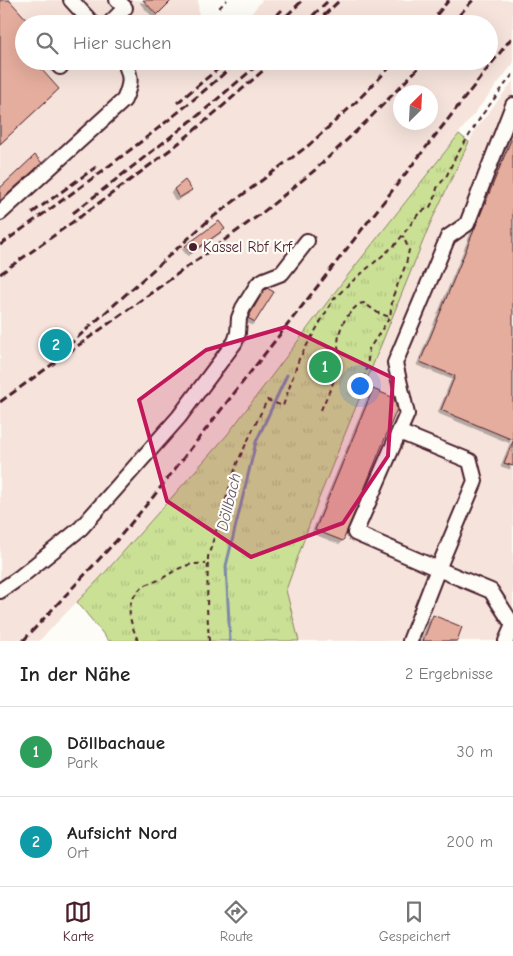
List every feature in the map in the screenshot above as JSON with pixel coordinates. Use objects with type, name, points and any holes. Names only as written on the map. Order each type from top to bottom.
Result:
[{"type":"lane","points":[[71,0],[84,15]]},
{"type":"lane","points":[[117,0],[125,8],[118,15]]},
{"type":"lane","points":[[0,214],[124,100],[129,89],[130,74],[128,70]]},
{"type":"lane","points":[[506,641],[513,625],[491,591],[355,533],[407,414],[395,364],[448,238],[467,224],[513,105]]},
{"type":"lane","points":[[0,591],[81,528],[135,468],[178,417],[235,342],[238,333],[238,318],[258,284],[282,273],[307,241]]},
{"type":"lane","points":[[400,432],[470,461],[475,481],[410,641]]},
{"type":"path","points":[[219,8],[227,0]]},
{"type":"path","points":[[209,641],[206,564],[237,463],[268,400],[283,406],[299,359],[333,300],[348,285],[385,255],[403,236],[419,213],[430,207],[435,198],[437,188],[482,116],[513,74]]},
{"type":"path","points":[[363,379],[367,368],[369,349],[390,316],[393,296],[406,264],[409,250],[403,236]]},
{"type":"path","points":[[320,410],[336,375],[339,360],[340,328],[349,313],[358,304],[364,303],[378,313],[390,316]]},
{"type":"path","points":[[138,641],[128,617],[131,602],[142,586],[160,580],[180,566],[206,564]]},
{"type":"highlighted area","points":[[286,327],[393,378],[388,456],[343,523],[251,557],[167,501],[139,400],[206,350]]},
{"type":"shaded area","points":[[0,0],[198,0],[199,15],[15,15],[15,70],[498,70],[498,15],[250,15],[262,0],[513,0],[513,64],[341,284],[227,435],[101,577],[39,641],[0,641]]},
{"type":"shaded area","points":[[513,81],[513,641],[299,641],[285,590],[317,503],[430,224],[475,130]]},
{"type":"green space","points":[[459,134],[469,142],[430,224],[317,503],[286,590],[299,641],[109,641],[77,602],[227,435],[341,284]]},
{"type":"building","points":[[0,0],[9,0],[23,15],[15,15],[15,70],[42,70],[59,89],[0,144]]},
{"type":"building","points":[[143,0],[172,0],[157,15]]},
{"type":"building","points":[[513,135],[513,440],[441,410],[455,376],[420,362]]},
{"type":"building","points":[[35,155],[42,163],[0,201],[0,188]]},
{"type":"building","points":[[185,180],[192,190],[179,198],[174,189]]},
{"type":"building","name":"Kassel Rbf Krf","points":[[219,221],[225,229],[191,253],[185,246]]},
{"type":"building","points":[[267,288],[274,292],[255,322],[248,318]]},
{"type":"building","points":[[62,336],[68,342],[49,356],[44,348]]},
{"type":"building","points":[[373,389],[394,398],[397,409],[343,541],[315,530]]},
{"type":"building","points":[[513,441],[513,466],[504,463]]},
{"type":"building","points":[[433,615],[462,627],[457,641],[423,641]]},
{"type":"waterway","name":"Döllbach","points":[[230,641],[226,566],[256,442],[287,375]]},
{"type":"railway","points":[[287,15],[303,0]]},
{"type":"railway","points":[[313,15],[329,0]]},
{"type":"railway","points":[[324,15],[340,0]]},
{"type":"railway","points":[[436,15],[449,0]]},
{"type":"railway","points":[[459,15],[473,0]]},
{"type":"railway","points":[[277,15],[282,10]]},
{"type":"railway","points":[[498,55],[513,36]]},
{"type":"railway","points":[[177,103],[217,70]]},
{"type":"railway","points":[[0,245],[151,134],[228,70]]},
{"type":"railway","points":[[73,213],[200,114],[251,70]]},
{"type":"railway","points":[[0,274],[175,146],[264,70]]},
{"type":"railway","points":[[68,346],[209,220],[309,145],[387,70]]},
{"type":"railway","points":[[0,402],[262,213],[315,170],[370,118],[416,70]]},
{"type":"railway","points":[[23,641],[117,540],[153,497],[486,70]]},
{"type":"railway","points":[[32,213],[96,167]]},
{"type":"place","name":"Kassel Rbf Krf","points":[[193,247]]},
{"type":"place","name":"Aufsicht Nord","points":[[56,345]]},
{"type":"place","name":"Döllbachaue","points":[[325,367]]}]
